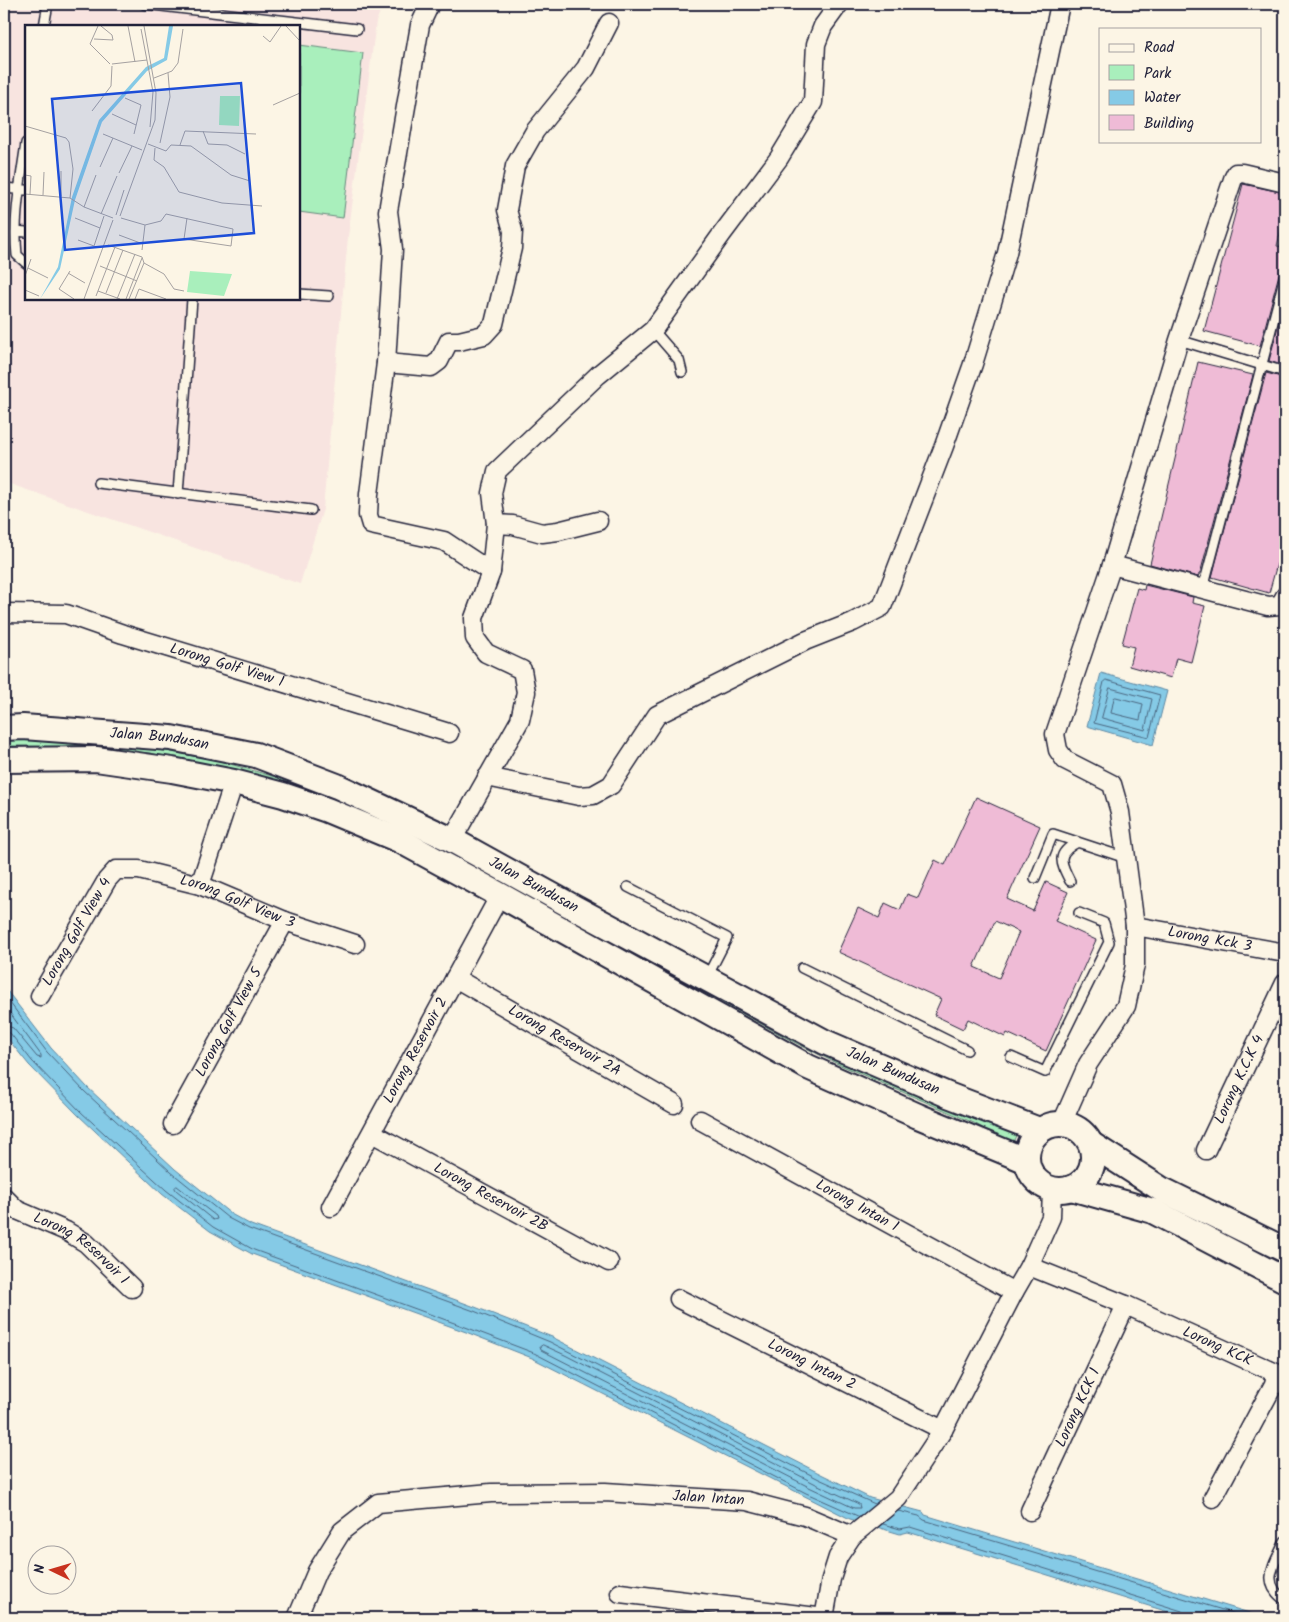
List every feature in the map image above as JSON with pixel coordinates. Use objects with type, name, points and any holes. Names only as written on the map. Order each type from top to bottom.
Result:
[{"type":"main road","name":"Jalan Bundusan","points":[[4,728],[23,727],[171,738],[256,755],[337,786],[452,840],[825,1042],[948,1095],[1039,1130]]},
{"type":"main road","name":"Jalan Bundusan","points":[[4,760],[96,759],[234,782],[284,795],[336,813],[399,840],[808,1067],[918,1116],[1027,1160]]},
{"type":"main road","points":[[1061,1189],[1080,1183],[1088,1175],[1092,1165],[1093,1154],[1091,1144],[1086,1136],[1071,1125],[1062,1123],[1046,1126],[1039,1130],[1027,1149],[1027,1160],[1030,1170],[1035,1179],[1042,1185],[1153,1211],[1285,1280]]},
{"type":"main road","points":[[1091,1144],[1161,1190],[1284,1244]]},
{"type":"street","points":[[430,4],[420,25],[388,211],[393,249],[386,363],[368,515],[371,525],[444,540],[491,572]]},
{"type":"street","points":[[452,840],[520,720],[526,692],[522,670],[486,653],[475,638],[474,618],[491,572],[496,524],[492,493],[497,471],[598,375],[653,330],[722,234],[780,158],[813,102],[816,44],[822,26],[838,4]]},
{"type":"street","points":[[487,778],[579,796],[593,794],[611,785],[657,716],[805,641],[853,622],[882,607],[944,446],[1007,253],[1060,4]]},
{"type":"street","points":[[386,363],[431,367],[439,361],[449,340],[458,341],[484,335],[494,324],[512,248],[512,232],[507,210],[515,166],[522,152],[549,112],[586,68],[609,23]]},
{"type":"street","points":[[1062,1123],[1088,1064],[1126,1006],[1135,965],[1135,926],[1120,812],[1112,784],[1065,760],[1058,750],[1055,734],[1112,564],[1179,340],[1236,173],[1285,183]]},
{"type":"street","points":[[496,524],[513,525],[542,533],[598,521]]},
{"type":"street","points":[[1112,564],[1268,606],[1280,605],[1285,596]]},
{"type":"street","name":"Lorong Golf View 1","points":[[4,613],[66,614],[123,634],[449,734]]},
{"type":"street","points":[[200,885],[234,782]]},
{"type":"street","name":"Lorong Golf View 3","points":[[116,870],[139,870],[200,885],[285,921],[355,944]]},
{"type":"street","name":"Lorong Golf View 4","points":[[40,996],[106,880],[116,870]]},
{"type":"street","name":"Lorong Reservoir 2","points":[[332,1207],[500,895]]},
{"type":"street","name":"Lorong Golf View 5","points":[[174,1124],[285,921]]},
{"type":"street","name":"Lorong Kck 3","points":[[1135,926],[1285,954]]},
{"type":"street","name":"Lorong Reservoir 2A","points":[[454,978],[674,1104]]},
{"type":"street","name":"Lorong K.C.K 4","points":[[1206,1150],[1285,983]]},
{"type":"street","name":"Lorong Intan 1","points":[[700,1120],[1014,1292]]},
{"type":"street","name":"Lorong Reservoir 2B","points":[[372,1133],[609,1262]]},
{"type":"street","points":[[620,1593],[825,1618],[831,1579],[838,1557],[857,1532],[898,1498],[943,1430],[1014,1292],[1030,1266],[1061,1189]]},
{"type":"street","name":"Lorong Reservoir 1","points":[[4,1196],[17,1210],[66,1231],[86,1243],[132,1288]]},
{"type":"street","name":"Lorong KCK","points":[[1030,1266],[1126,1305],[1276,1373],[1274,1384],[1213,1498]]},
{"type":"street","name":"Lorong Intan 2","points":[[679,1299],[943,1430]]},
{"type":"street","name":"Lorong KCK 1","points":[[1030,1511],[1126,1305]]},
{"type":"street","name":"Jalan Intan","points":[[297,1618],[317,1571],[342,1531],[378,1503],[491,1493],[605,1492],[747,1501],[857,1532]]},
{"type":"lane","points":[[44,25],[48,4]]},
{"type":"lane","points":[[144,4],[357,29]]},
{"type":"lane","points":[[25,159],[23,190],[16,231],[17,255],[25,262]]},
{"type":"lane","points":[[4,188],[23,190]]},
{"type":"lane","points":[[16,231],[25,232]]},
{"type":"lane","points":[[1203,589],[1285,276]]},
{"type":"lane","points":[[300,294],[329,296]]},
{"type":"lane","points":[[178,494],[192,300]]},
{"type":"lane","points":[[653,330],[679,360],[682,372]]},
{"type":"lane","points":[[1179,340],[1285,372]]},
{"type":"lane","points":[[98,483],[311,510]]},
{"type":"lane","points":[[1035,878],[1053,834],[1126,858]]},
{"type":"lane","points":[[1070,881],[1062,863],[1062,855],[1067,848],[1078,842]]},
{"type":"lane","points":[[628,888],[727,938],[706,979]]},
{"type":"lane","points":[[1011,1057],[1045,1072],[1109,942],[1104,924],[1079,913]]},
{"type":"lane","points":[[802,968],[967,1050]]},
{"type":"lane","points":[[1285,1541],[1271,1571],[1270,1579],[1272,1588],[1277,1595],[1285,1600]]},
{"type":"shaded area","points":[[4,4],[383,4],[376,22],[348,237],[323,509],[300,584],[4,482]]},
{"type":"green space","points":[[300,45],[363,53],[343,218],[300,212]]},
{"type":"green space","points":[[43,740],[149,748],[216,760],[321,790],[1020,1126],[1012,1145],[974,1123],[838,1064],[794,1042],[438,847],[376,817],[319,795],[269,779],[149,753],[92,747],[4,746],[4,741]]},
{"type":"water","points":[[1101,673],[1167,691],[1153,745],[1087,726]]},
{"type":"water","points":[[4,987],[51,1048],[87,1087],[175,1169],[231,1214],[251,1225],[552,1337],[870,1498],[923,1512],[925,1515],[1266,1618],[1188,1618],[908,1532],[900,1534],[850,1519],[532,1358],[252,1254],[210,1231],[162,1194],[78,1115],[29,1065],[4,1034]]},
{"type":"building","points":[[1243,184],[1285,193],[1285,213],[1277,246],[1285,247],[1285,270],[1279,274],[1260,346],[1204,331]]},
{"type":"building","points":[[1285,300],[1285,366],[1269,361]]},
{"type":"building","points":[[1198,362],[1253,375],[1198,577],[1150,564]]},
{"type":"building","points":[[1266,373],[1285,378],[1285,535],[1269,593],[1212,577]]},
{"type":"building","points":[[1145,585],[1193,597],[1192,603],[1205,606],[1191,662],[1176,658],[1171,678],[1129,666],[1134,647],[1122,644],[1137,588],[1144,590]]},
{"type":"building","points":[[976,797],[1040,826],[1007,899],[1033,911],[1046,882],[1068,892],[1055,921],[1096,940],[1046,1051],[1007,1033],[1005,1037],[968,1019],[963,1029],[934,1015],[941,999],[838,952],[858,908],[879,918],[885,903],[900,910],[907,894],[918,898],[935,860],[945,865]],"holes":[[[995,921],[1019,932],[999,978],[974,967]]]}]
